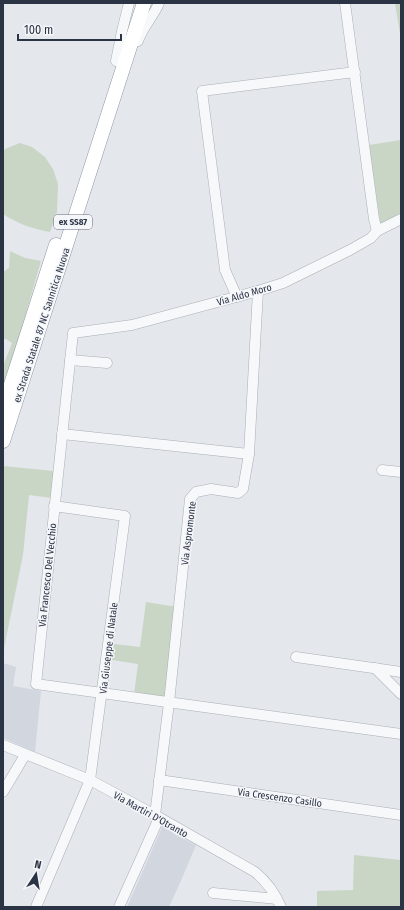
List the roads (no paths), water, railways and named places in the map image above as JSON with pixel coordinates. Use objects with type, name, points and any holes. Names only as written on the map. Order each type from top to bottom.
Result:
[{"type":"highway","name":"ex Strada Statale 87 NC Sannitica Nuova","points":[[3,409],[135,3]]},
{"type":"highway","name":"ex Strada Statale 87 NC Sannitica Nuova","points":[[3,441],[144,3]]},
{"type":"street","points":[[116,61],[129,3]]},
{"type":"street","points":[[113,99],[142,30],[159,3]]},
{"type":"street","points":[[345,3],[374,219],[377,231]]},
{"type":"street","points":[[237,296],[225,270],[202,91],[354,72]]},
{"type":"street","name":"Via Aldo Moro","points":[[73,332],[132,325],[283,283],[350,250],[371,238],[377,231],[401,219]]},
{"type":"street","name":"Via Aspromonte","points":[[169,703],[190,499],[196,492],[211,489],[238,494],[243,489],[248,454],[258,291]]},
{"type":"street","name":"Via Francesco Del Vecchio","points":[[73,332],[36,684],[401,734]]},
{"type":"street","points":[[70,360],[108,363]]},
{"type":"street","points":[[62,434],[248,454]]},
{"type":"street","points":[[382,470],[401,472]]},
{"type":"street","name":"Via Giuseppe di Natale","points":[[36,907],[90,780],[125,516],[54,506]]},
{"type":"street","points":[[296,657],[401,672]]},
{"type":"street","points":[[375,668],[401,694]]},
{"type":"street","points":[[119,907],[157,817],[159,780],[169,703]]},
{"type":"street","name":"Via Martiri D'Otranto","points":[[3,745],[90,780],[255,872],[265,880],[279,903]]},
{"type":"street","points":[[3,792],[25,755]]},
{"type":"street","name":"Via Crescenzo Casillo","points":[[159,780],[401,815]]},
{"type":"street","points":[[213,893],[279,903]]}]
